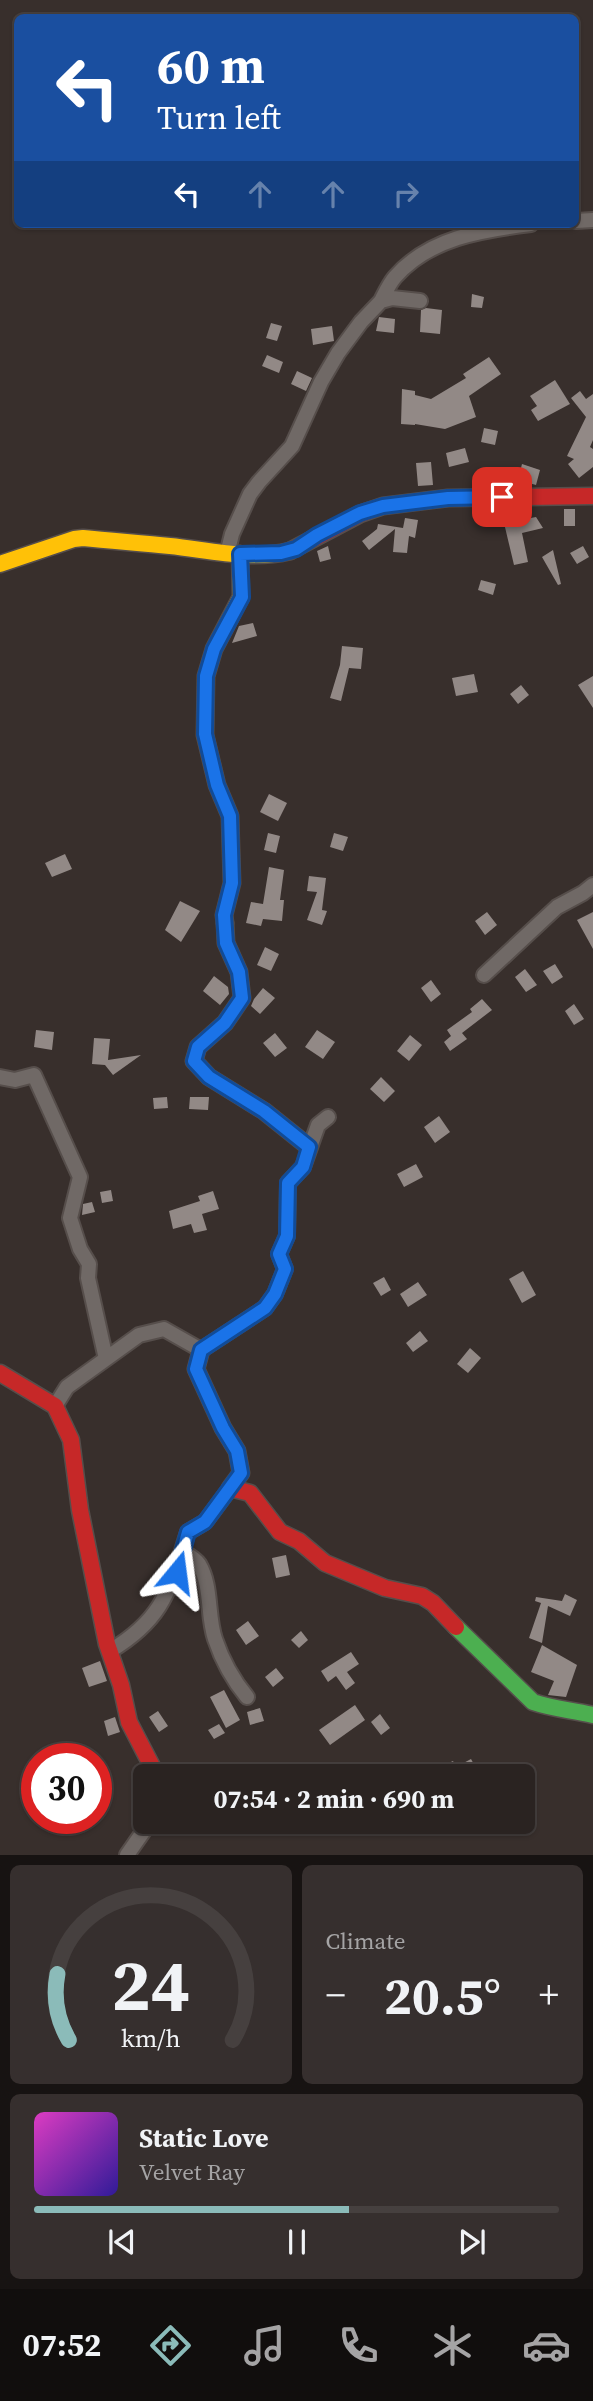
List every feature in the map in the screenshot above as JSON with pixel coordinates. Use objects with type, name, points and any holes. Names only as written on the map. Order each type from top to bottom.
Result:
[{"type":"street","points":[[309,1147],[264,1111],[209,1077],[194,1061],[198,1047],[225,1023],[242,998],[239,972],[226,943],[224,915],[232,883],[230,816],[217,785],[205,734],[206,676],[214,649],[242,597],[233,554],[232,534],[250,494],[292,446],[312,399],[330,366],[361,322],[381,301],[394,279],[412,261],[436,247],[472,233],[505,228]]},
{"type":"street","points":[[381,301],[392,298],[420,301]]},
{"type":"street","points":[[0,564],[82,538],[233,554],[281,553],[296,549],[360,513],[383,506],[448,498],[593,496]]},
{"type":"street","points":[[484,975],[557,907],[593,885]]},
{"type":"street","points":[[0,1077],[15,1080],[34,1075],[80,1177],[70,1218],[80,1249],[89,1264],[88,1278],[106,1359]]},
{"type":"street","points":[[110,1651],[131,1638],[150,1619],[166,1596],[177,1572],[188,1532],[205,1522],[241,1473],[237,1451],[223,1428],[196,1369],[201,1350],[265,1308],[275,1294],[285,1269],[279,1254],[287,1236],[288,1183],[303,1167],[318,1125],[328,1117]]},
{"type":"street","points":[[55,1406],[66,1387],[139,1335],[164,1329],[201,1350]]},
{"type":"street","points":[[0,1373],[55,1406],[71,1440],[80,1510],[110,1651],[129,1722],[152,1764]]},
{"type":"street","points":[[231,1487],[250,1493],[280,1532],[299,1541],[325,1563],[384,1588],[422,1596],[433,1603],[533,1702],[549,1708],[575,1710],[593,1715]]},
{"type":"street","points":[[182,1551],[199,1562],[208,1591],[209,1618],[215,1640],[236,1683],[247,1696]]},
{"type":"street","points":[[127,1855],[142,1834]]},
{"type":"building","points":[[472,294],[484,297],[482,308],[471,307]]},
{"type":"building","points":[[421,310],[442,310],[440,334],[420,332]]},
{"type":"building","points":[[379,317],[395,319],[394,333],[376,331]]},
{"type":"building","points":[[271,323],[282,326],[277,341],[266,338]]},
{"type":"building","points":[[332,326],[334,341],[313,345],[311,329]]},
{"type":"building","points":[[267,355],[283,362],[279,373],[262,366]]},
{"type":"building","points":[[489,357],[501,374],[469,396],[476,417],[445,429],[401,424],[402,389],[415,391],[415,395],[431,399],[466,378],[463,374]]},
{"type":"building","points":[[297,371],[312,378],[306,391],[291,384]]},
{"type":"building","points":[[555,380],[570,404],[538,421],[531,410],[537,406],[530,396]]},
{"type":"building","points":[[580,391],[586,399],[593,394],[593,440],[590,447],[593,449],[593,467],[579,478],[568,464],[574,459],[567,456],[586,417],[571,398]]},
{"type":"building","points":[[484,428],[498,431],[495,445],[481,442]]},
{"type":"building","points":[[465,448],[469,462],[449,467],[446,453]]},
{"type":"building","points":[[431,462],[433,485],[418,486],[416,463]]},
{"type":"building","points":[[522,464],[540,470],[536,485],[518,480]]},
{"type":"building","points":[[564,509],[575,509],[575,526],[564,526]]},
{"type":"building","points":[[536,517],[543,528],[522,533],[528,562],[514,565],[504,523]]},
{"type":"building","points":[[405,518],[418,520],[415,538],[409,536],[407,553],[393,552],[395,529],[369,550],[362,541],[377,529],[378,524],[403,528]]},
{"type":"building","points":[[328,546],[331,559],[320,562],[317,551]]},
{"type":"building","points":[[583,546],[589,557],[577,564],[570,553]]},
{"type":"building","points":[[553,550],[561,584],[558,585],[542,557]]},
{"type":"building","points":[[481,580],[496,584],[493,595],[478,590]]},
{"type":"building","points":[[253,623],[257,636],[232,643],[239,626]]},
{"type":"building","points":[[342,646],[363,648],[361,669],[349,668],[341,701],[330,698],[340,665]]},
{"type":"building","points":[[474,674],[478,692],[456,696],[452,678]]},
{"type":"building","points":[[593,676],[593,708],[578,685]]},
{"type":"building","points":[[521,685],[529,695],[518,704],[510,694]]},
{"type":"building","points":[[269,794],[287,803],[278,821],[260,812]]},
{"type":"building","points":[[268,833],[280,836],[276,853],[264,850]]},
{"type":"building","points":[[334,833],[348,837],[343,851],[330,847]]},
{"type":"building","points":[[65,854],[72,869],[52,877],[45,863]]},
{"type":"building","points":[[269,867],[284,870],[280,900],[284,900],[282,921],[263,919],[261,926],[246,923],[251,902],[263,904]]},
{"type":"building","points":[[309,876],[326,878],[322,910],[327,911],[322,925],[307,920],[317,892],[307,891]]},
{"type":"building","points":[[180,901],[200,911],[181,942],[165,930]]},
{"type":"building","points":[[487,912],[497,925],[485,935],[475,921]]},
{"type":"building","points":[[593,912],[593,949],[577,920]]},
{"type":"building","points":[[265,947],[279,954],[271,971],[257,965]]},
{"type":"building","points":[[555,964],[563,977],[552,984],[543,971]]},
{"type":"building","points":[[525,969],[537,985],[526,992],[515,977]]},
{"type":"building","points":[[214,976],[228,987],[229,994],[220,1005],[203,991]]},
{"type":"building","points":[[431,980],[441,994],[431,1002],[421,988]]},
{"type":"building","points":[[263,988],[275,998],[260,1014],[251,1006]]},
{"type":"building","points":[[482,999],[492,1010],[462,1033],[467,1039],[450,1051],[444,1042],[451,1036],[447,1030],[472,1012],[470,1009]]},
{"type":"building","points":[[574,1004],[584,1019],[574,1025],[565,1011]]},
{"type":"building","points":[[36,1030],[54,1032],[52,1050],[34,1047]]},
{"type":"building","points":[[317,1030],[335,1042],[323,1059],[305,1047]]},
{"type":"building","points":[[275,1033],[287,1048],[275,1057],[263,1043]]},
{"type":"building","points":[[410,1035],[422,1045],[409,1061],[397,1051]]},
{"type":"building","points":[[94,1038],[110,1039],[108,1060],[141,1055],[113,1075],[105,1065],[92,1064]]},
{"type":"building","points":[[381,1077],[395,1091],[384,1102],[370,1089]]},
{"type":"building","points":[[167,1097],[168,1108],[154,1109],[153,1098]]},
{"type":"building","points":[[190,1097],[209,1097],[208,1110],[189,1109]]},
{"type":"building","points":[[439,1116],[450,1132],[435,1143],[424,1127]]},
{"type":"building","points":[[416,1164],[423,1177],[404,1187],[397,1174]]},
{"type":"building","points":[[111,1190],[113,1201],[102,1203],[100,1192]]},
{"type":"building","points":[[213,1191],[219,1209],[202,1214],[207,1230],[194,1233],[191,1224],[173,1229],[169,1211],[200,1201],[198,1196]]},
{"type":"building","points":[[92,1202],[95,1212],[82,1215],[83,1204]]},
{"type":"building","points":[[523,1271],[536,1295],[522,1303],[509,1279]]},
{"type":"building","points":[[384,1277],[391,1290],[381,1296],[373,1283]]},
{"type":"building","points":[[418,1282],[427,1295],[408,1307],[400,1294]]},
{"type":"building","points":[[420,1331],[428,1341],[413,1352],[406,1343]]},
{"type":"building","points":[[470,1348],[481,1358],[468,1373],[457,1364]]},
{"type":"building","points":[[286,1555],[290,1575],[276,1578],[272,1558]]},
{"type":"building","points":[[565,1594],[577,1600],[570,1616],[548,1606],[542,1643],[529,1638],[541,1603],[535,1601],[536,1597],[562,1601]]},
{"type":"building","points":[[248,1621],[259,1636],[246,1645],[236,1630]]},
{"type":"building","points":[[301,1631],[308,1640],[299,1648],[291,1640]]},
{"type":"building","points":[[542,1645],[577,1665],[566,1697],[548,1695],[554,1681],[531,1672]]},
{"type":"building","points":[[351,1652],[359,1664],[347,1672],[355,1683],[346,1690],[336,1676],[328,1682],[321,1671]]},
{"type":"building","points":[[100,1661],[107,1681],[89,1687],[82,1668]]},
{"type":"building","points":[[276,1668],[284,1678],[273,1687],[265,1677]]},
{"type":"building","points":[[224,1690],[240,1720],[226,1728],[210,1697]]},
{"type":"building","points":[[355,1705],[365,1720],[330,1745],[319,1730]]},
{"type":"building","points":[[260,1708],[264,1721],[250,1725],[247,1712]]},
{"type":"building","points":[[158,1711],[168,1726],[159,1732],[149,1717]]},
{"type":"building","points":[[380,1714],[390,1728],[381,1735],[371,1722]]},
{"type":"building","points":[[115,1717],[120,1732],[108,1736],[104,1721]]},
{"type":"building","points":[[219,1724],[225,1733],[214,1739],[208,1730]]},
{"type":"traffic: fast","points":[[225,923],[226,943],[239,972],[242,998],[225,1023],[198,1047],[194,1061],[209,1077],[264,1111],[309,1147]]},
{"type":"traffic: fast","points":[[456,1627],[533,1702],[593,1715]]},
{"type":"traffic: slow","points":[[0,564],[83,538],[245,555],[290,551]]},
{"type":"traffic: slow","points":[[225,923],[224,915],[232,883],[230,816],[217,785],[205,735],[206,676],[214,649],[241,597],[240,554]]},
{"type":"traffic: jam","points":[[290,551],[360,514],[383,506],[448,498],[593,496]]},
{"type":"traffic: jam","points":[[201,1350],[196,1369],[223,1428],[237,1451],[241,1473],[230,1488],[250,1493],[280,1532],[299,1541],[325,1563],[385,1588],[422,1596],[433,1603],[456,1627]]},
{"type":"traffic: jam","points":[[0,1373],[55,1406],[71,1440],[80,1510],[107,1644],[121,1685],[129,1722],[151,1764]]},
{"type":"route","points":[[177,1572],[188,1532],[205,1522],[241,1473],[237,1451],[223,1428],[196,1369],[201,1350],[265,1308],[275,1294],[285,1269],[279,1254],[287,1236],[288,1183],[303,1167],[309,1147],[264,1111],[209,1077],[194,1061],[198,1047],[225,1023],[242,998],[239,972],[226,943],[224,915],[232,883],[230,816],[217,785],[205,734],[206,676],[214,649],[242,597],[240,554],[281,553],[296,549],[360,513],[383,506],[448,498],[502,497]]}]
